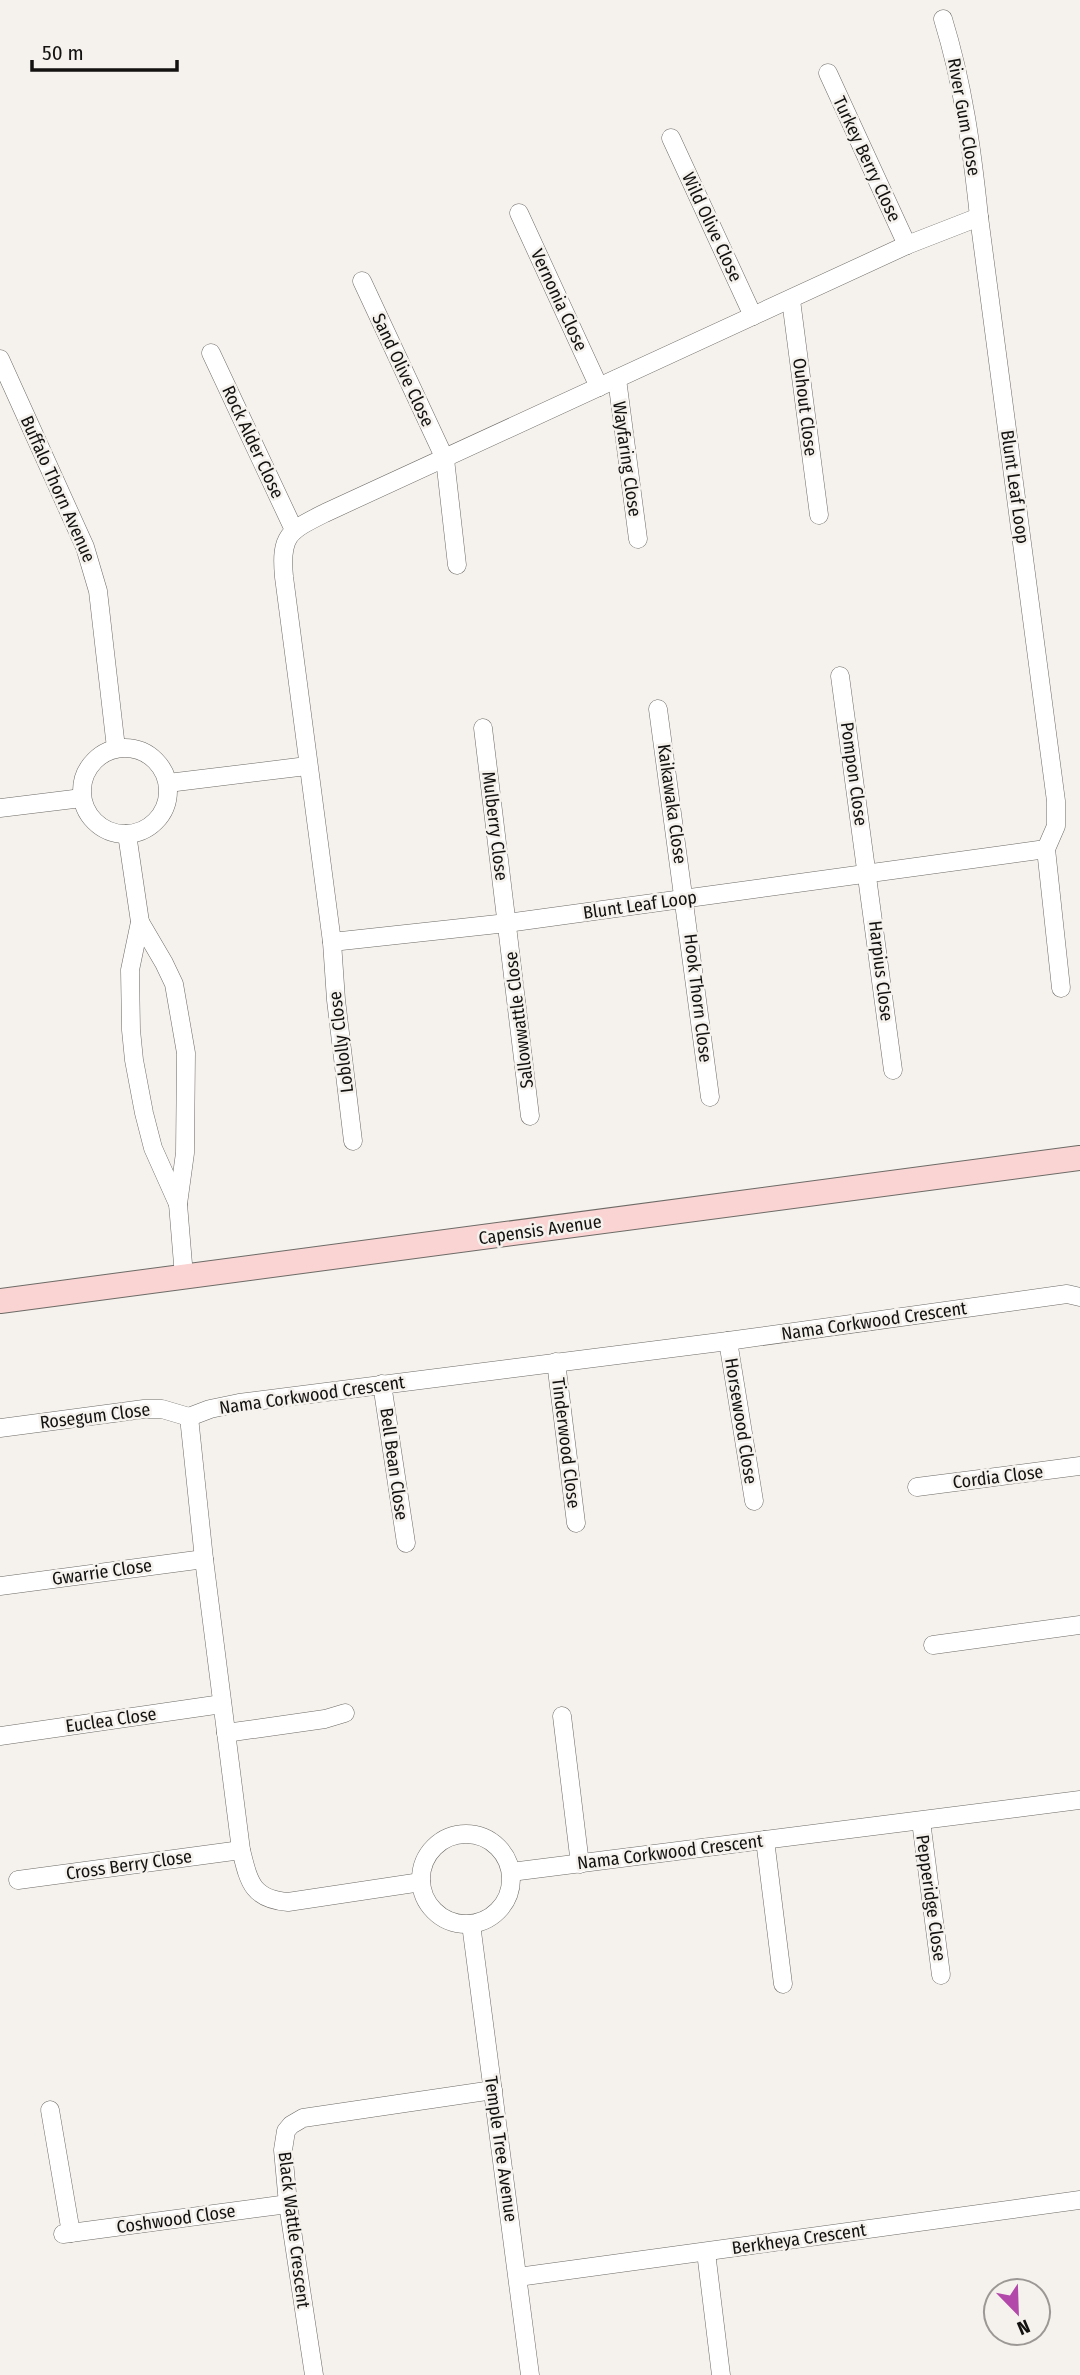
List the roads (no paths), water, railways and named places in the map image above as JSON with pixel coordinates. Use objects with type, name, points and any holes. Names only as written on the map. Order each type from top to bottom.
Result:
[{"type":"street","name":"River Gum Close","points":[[943,19],[962,92],[979,217]]},
{"type":"street","name":"Turkey Berry Close","points":[[828,73],[907,244]]},
{"type":"street","name":"Wild Olive Close","points":[[671,138],[753,316]]},
{"type":"street","name":"Vernonia Close","points":[[519,213],[599,387]]},
{"type":"street","points":[[332,942],[282,561],[286,538],[294,530],[907,244],[979,217]]},
{"type":"street","name":"Blunt Leaf Loop","points":[[332,942],[507,923],[1046,849],[1056,826],[1056,801],[979,217]]},
{"type":"street","name":"Sand Olive Close","points":[[362,281],[444,459],[457,565]]},
{"type":"street","name":"Ouhout Close","points":[[790,300],[818,515]]},
{"type":"street","name":"Rock Alder Close","points":[[211,354],[294,530]]},
{"type":"street","name":"Buffalo Thorn Avenue","points":[[0,359],[93,569],[98,591],[116,748]]},
{"type":"street","name":"Wayfaring Close","points":[[617,379],[638,539]]},
{"type":"street","name":"Pompon Close","points":[[840,676],[868,873]]},
{"type":"street","name":"Kaikawaka Close","points":[[658,709],[685,899]]},
{"type":"street","name":"Mulberry Close","points":[[483,728],[507,923]]},
{"type":"street","points":[[116,748],[128,748],[150,755],[158,763],[168,783],[169,795],[159,818],[150,826],[127,834],[117,834],[98,825],[82,798],[86,772],[94,761],[116,748]]},
{"type":"street","points":[[168,783],[307,766]]},
{"type":"street","points":[[0,808],[82,798]]},
{"type":"street","points":[[127,834],[140,922],[130,970],[134,1060],[153,1148],[177,1204]]},
{"type":"street","points":[[1046,849],[1061,988]]},
{"type":"street","name":"Harpius Close","points":[[868,873],[893,1070]]},
{"type":"street","name":"Hook Thorn Close","points":[[685,899],[710,1097]]},
{"type":"street","points":[[140,922],[174,984],[186,1053],[185,1153],[177,1204],[184,1276]]},
{"type":"street","name":"Sallowwattle Close","points":[[507,923],[530,1116]]},
{"type":"street","name":"Loblolly Close","points":[[332,942],[336,1000],[353,1141]]},
{"type":"street","name":"Capensis Avenue","points":[[0,1301],[1080,1158]]},
{"type":"street","name":"Nama Corkwood Crescent","points":[[189,1417],[239,1403],[1067,1294],[1080,1297]]},
{"type":"street","name":"Horsewood Close","points":[[728,1340],[754,1502]]},
{"type":"street","name":"Tinderwood Close","points":[[556,1362],[576,1523]]},
{"type":"street","name":"Bell Bean Close","points":[[382,1384],[405,1543]]},
{"type":"street","name":"Rosegum Close","points":[[0,1428],[144,1409],[162,1409],[189,1417]]},
{"type":"street","points":[[189,1417],[241,1850],[252,1884],[264,1897],[288,1902],[421,1882]]},
{"type":"street","name":"Cordia Close","points":[[917,1488],[1080,1466]]},
{"type":"street","name":"Gwarrie Close","points":[[0,1586],[204,1559]]},
{"type":"street","points":[[933,1644],[1080,1625]]},
{"type":"street","name":"Euclea Close","points":[[0,1736],[222,1704]]},
{"type":"street","points":[[226,1732],[325,1719],[345,1713]]},
{"type":"street","points":[[562,1716],[580,1864]]},
{"type":"street","name":"Nama Corkwood Crescent","points":[[511,1872],[920,1821],[1079,1806]]},
{"type":"street","name":"Pepperidge Close","points":[[920,1821],[941,1975]]},
{"type":"street","points":[[461,1834],[484,1837],[497,1846],[506,1858],[511,1872],[510,1887],[496,1912],[485,1920],[471,1924],[456,1923],[431,1909],[421,1882],[422,1867],[429,1853],[440,1842],[461,1834]]},
{"type":"street","points":[[765,1840],[783,1984]]},
{"type":"street","name":"Cross Berry Close","points":[[18,1880],[241,1850]]},
{"type":"street","name":"Temple Tree Avenue","points":[[471,1924],[530,2375]]},
{"type":"street","name":"Black Wattle Crescent","points":[[314,2375],[288,2204],[284,2138],[291,2125],[297,2120],[312,2116],[493,2090]]},
{"type":"street","name":"Coshwood Close","points":[[50,2110],[67,2234],[288,2204]]},
{"type":"street","name":"Berkheya Crescent","points":[[518,2277],[1080,2200]]},
{"type":"street","points":[[706,2252],[721,2375]]}]
